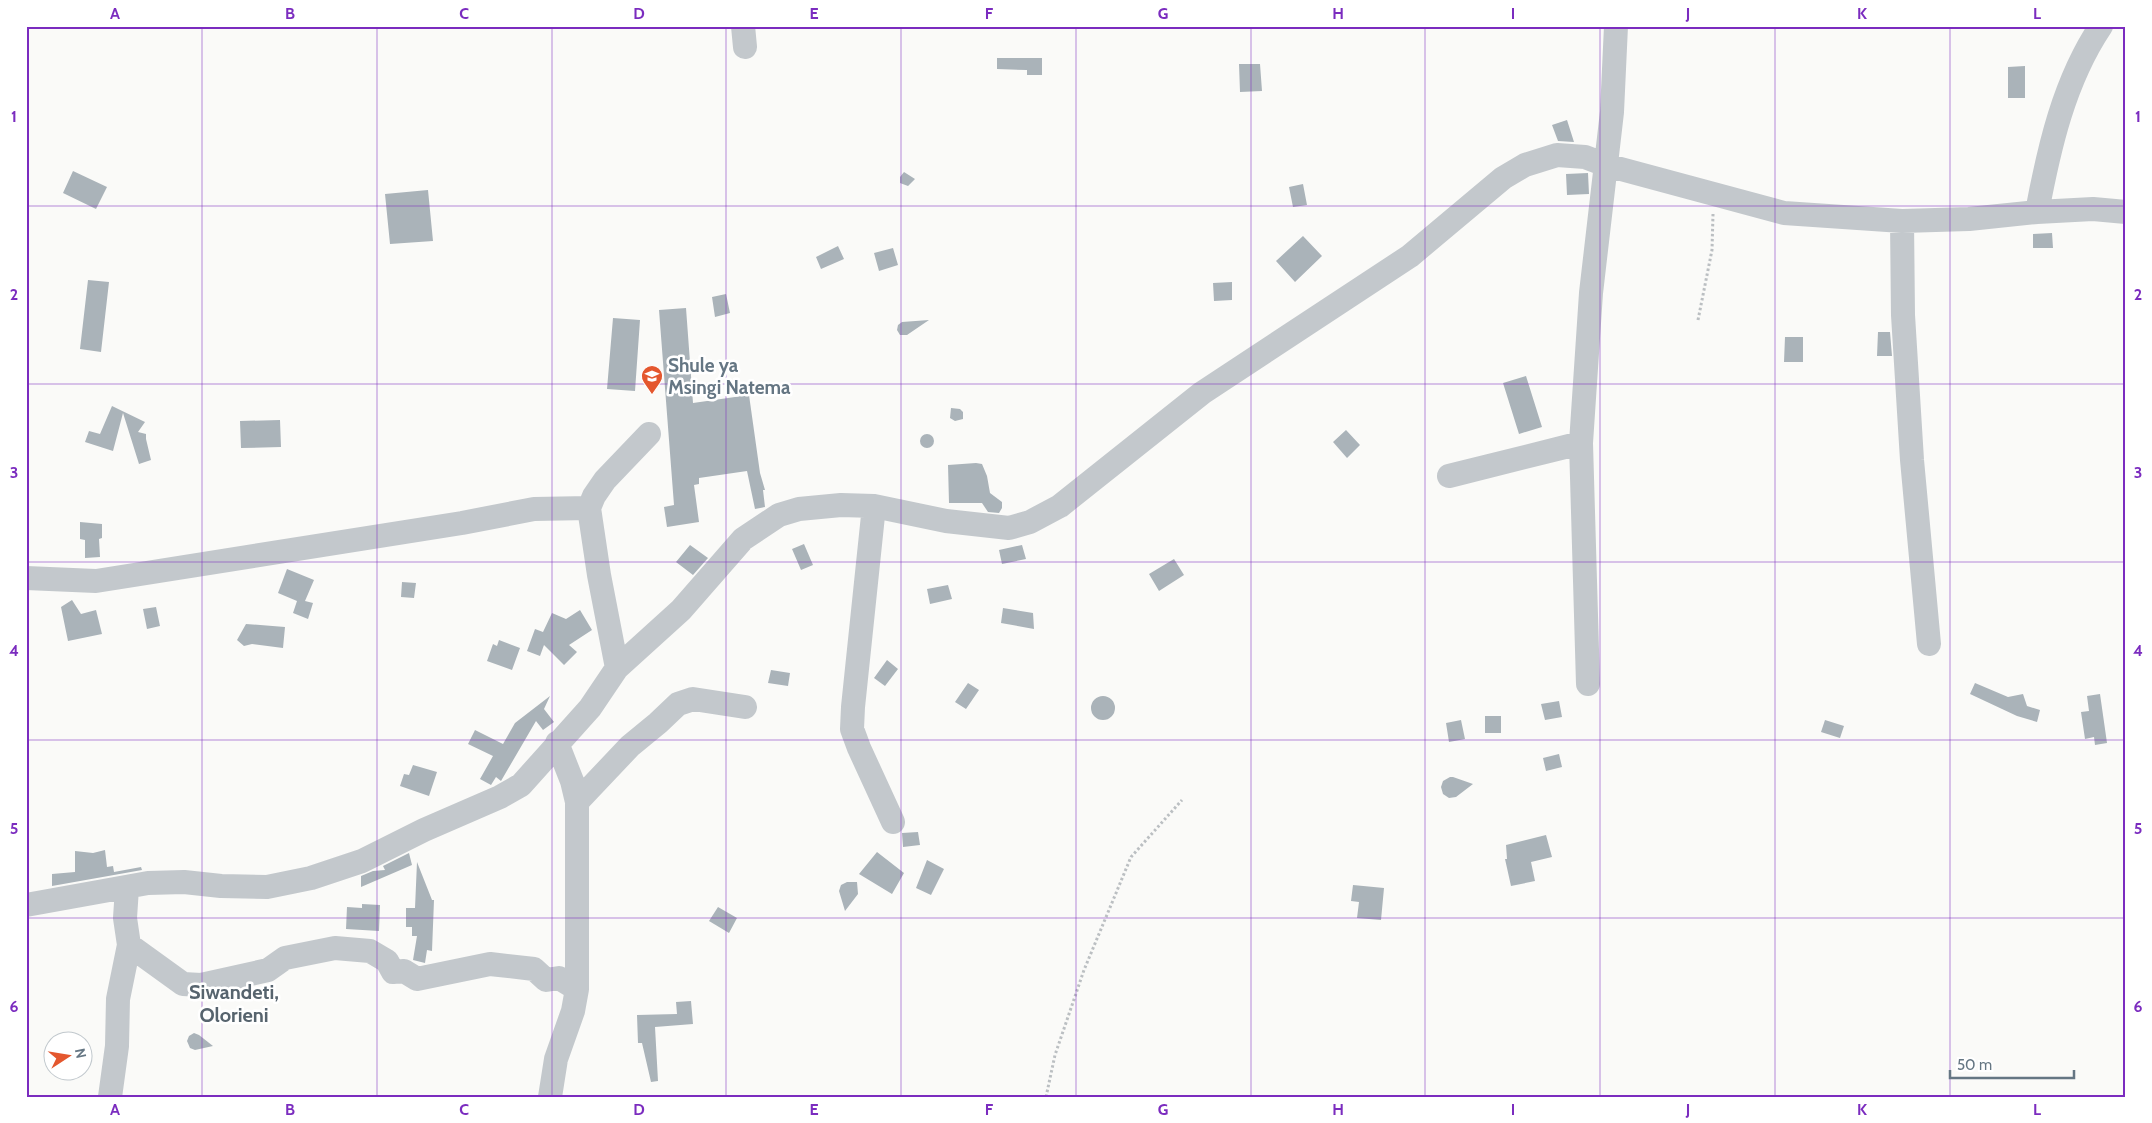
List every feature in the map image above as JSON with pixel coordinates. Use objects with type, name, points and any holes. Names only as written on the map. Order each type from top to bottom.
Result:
[{"type":"street","points":[[1588,684],[1581,443],[1591,293],[1612,112],[1616,26]]},
{"type":"street","points":[[2036,212],[2057,122],[2076,74],[2101,26]]},
{"type":"street","points":[[26,905],[148,883],[184,882],[221,886],[267,887],[311,878],[362,861],[424,830],[500,797],[521,785],[590,708],[617,668],[681,610],[743,539],[779,515],[799,509],[841,505],[874,506],[946,521],[1010,528],[1030,522],[1060,506],[1202,393],[1410,256],[1510,174],[1525,165],[1557,156],[1586,156],[1606,165],[1784,214],[1902,221],[1969,219],[2036,212],[2093,209],[2126,212]]},
{"type":"street","points":[[1902,221],[1903,315],[1911,451],[1929,644]]},
{"type":"street","points":[[617,668],[598,574],[589,508],[594,496],[605,480],[649,434]]},
{"type":"street","points":[[1450,476],[1581,443]]},
{"type":"street","points":[[874,506],[852,728],[859,748],[893,822]]},
{"type":"street","points":[[26,578],[96,581],[462,523],[534,509],[589,508]]},
{"type":"street","points":[[577,802],[630,746],[678,704],[692,700],[745,707]]},
{"type":"street","points":[[550,1097],[556,1059],[573,1011],[576,989],[577,802],[572,780],[557,743]]},
{"type":"street","points":[[110,1097],[117,1046],[118,999],[129,945],[125,918],[127,888]]},
{"type":"street","points":[[129,945],[183,984],[201,985],[268,970],[285,958],[335,948],[370,951],[387,961],[393,972],[404,971],[416,979],[490,964],[534,969],[546,980],[559,978],[576,989]]},
{"type":"path","points":[[1698,320],[1712,250],[1713,194]]},
{"type":"path","points":[[1046,1097],[1055,1055],[1084,970],[1131,857],[1182,800]]},
{"type":"building","points":[[997,58],[1042,58],[1042,75],[1027,75],[1027,70],[997,69]]},
{"type":"building","points":[[1239,64],[1260,64],[1262,91],[1240,92]]},
{"type":"building","points":[[2025,66],[2025,98],[2008,98],[2008,67]]},
{"type":"building","points":[[1567,120],[1574,142],[1558,141],[1552,125]]},
{"type":"building","points":[[73,171],[107,187],[96,209],[63,193]]},
{"type":"building","points":[[904,172],[915,179],[908,186],[900,183],[900,177]]},
{"type":"building","points":[[1588,173],[1589,194],[1567,195],[1566,174]]},
{"type":"building","points":[[1303,184],[1307,205],[1293,207],[1289,187]]},
{"type":"building","points":[[428,190],[433,241],[390,244],[385,194]]},
{"type":"building","points":[[2052,233],[2053,248],[2033,248],[2033,234]]},
{"type":"building","points":[[1303,236],[1322,256],[1295,282],[1276,261]]},
{"type":"building","points":[[838,246],[844,259],[821,269],[816,257]]},
{"type":"building","points":[[893,248],[898,265],[879,271],[874,253]]},
{"type":"building","points":[[88,280],[109,282],[101,352],[80,349]]},
{"type":"building","points":[[1232,282],[1232,300],[1214,301],[1213,283]]},
{"type":"building","points":[[726,294],[730,313],[715,317],[712,297]]},
{"type":"building","points":[[686,308],[693,403],[749,395],[760,473],[765,490],[763,490],[765,507],[755,509],[747,471],[699,478],[699,484],[694,485],[699,522],[667,527],[664,507],[674,505],[659,310]]},
{"type":"building","points":[[613,318],[640,320],[635,391],[607,389]]},
{"type":"building","points":[[929,320],[907,335],[900,335],[897,330],[898,325],[902,322]]},
{"type":"building","points":[[1878,332],[1890,332],[1892,356],[1877,356]]},
{"type":"building","points":[[1785,337],[1803,337],[1803,362],[1784,362]]},
{"type":"building","points":[[1526,376],[1542,427],[1519,434],[1503,383]]},
{"type":"building","points":[[112,406],[145,422],[138,432],[146,434],[151,460],[139,464],[123,413],[113,451],[85,442],[89,431],[100,434]]},
{"type":"building","points":[[951,408],[960,409],[963,412],[963,419],[955,421],[950,418]]},
{"type":"building","points":[[280,420],[281,447],[241,448],[240,421]]},
{"type":"building","points":[[1346,430],[1360,445],[1347,458],[1333,442]]},
{"type":"building","points":[[927,434],[932,436],[934,441],[932,446],[927,448],[922,446],[920,441],[922,436]]},
{"type":"building","points":[[982,464],[987,476],[990,493],[1002,502],[1002,508],[999,513],[988,512],[982,503],[949,503],[948,465]]},
{"type":"building","points":[[80,522],[102,524],[102,538],[99,539],[100,557],[85,558],[85,540],[80,539]]},
{"type":"building","points":[[804,544],[813,565],[801,570],[792,549]]},
{"type":"building","points":[[690,545],[708,558],[693,575],[676,562]]},
{"type":"building","points":[[1022,545],[1026,559],[1002,564],[999,550]]},
{"type":"building","points":[[1174,559],[1184,575],[1159,591],[1149,574]]},
{"type":"building","points":[[287,569],[314,580],[305,601],[313,603],[308,619],[293,613],[297,601],[278,593]]},
{"type":"building","points":[[402,582],[416,583],[414,598],[401,597]]},
{"type":"building","points":[[948,585],[952,599],[930,604],[927,589]]},
{"type":"building","points":[[72,600],[81,614],[96,610],[102,634],[68,641],[61,607]]},
{"type":"building","points":[[156,607],[160,626],[147,629],[143,609]]},
{"type":"building","points":[[1003,608],[1033,613],[1034,629],[1001,623]]},
{"type":"building","points":[[580,610],[592,630],[569,645],[577,652],[564,665],[544,645],[540,656],[527,651],[535,629],[543,632],[552,613],[566,619]]},
{"type":"building","points":[[246,624],[285,627],[283,648],[252,644],[244,646],[237,640]]},
{"type":"building","points":[[499,640],[520,648],[512,670],[487,661],[493,644],[497,646]]},
{"type":"building","points":[[887,660],[898,669],[885,686],[874,678]]},
{"type":"building","points":[[771,670],[790,673],[788,686],[768,683]]},
{"type":"building","points":[[968,683],[979,690],[966,709],[955,702]]},
{"type":"building","points":[[1975,683],[2008,697],[2023,694],[2027,706],[2040,710],[2037,722],[2017,716],[1970,694]]},
{"type":"building","points":[[2100,694],[2107,743],[2095,745],[2094,737],[2085,739],[2081,712],[2089,711],[2087,696]]},
{"type":"building","points":[[550,696],[544,709],[554,722],[543,730],[536,721],[501,781],[496,777],[491,785],[480,779],[493,756],[468,744],[475,730],[503,744],[515,723]]},
{"type":"building","points":[[1103,696],[1112,699],[1115,708],[1112,717],[1103,720],[1094,717],[1091,708],[1094,699]]},
{"type":"building","points":[[1559,701],[1562,717],[1545,720],[1541,704]]},
{"type":"building","points":[[1485,716],[1501,716],[1501,733],[1485,733]]},
{"type":"building","points":[[1461,720],[1465,739],[1449,742],[1446,723]]},
{"type":"building","points":[[1825,720],[1844,726],[1840,738],[1821,732]]},
{"type":"building","points":[[1559,754],[1562,767],[1546,771],[1543,758]]},
{"type":"building","points":[[413,765],[437,772],[429,796],[400,786],[404,774],[409,775]]},
{"type":"building","points":[[1450,777],[1473,784],[1456,797],[1449,798],[1443,794],[1441,787],[1443,781]]},
{"type":"building","points":[[918,832],[920,845],[903,847],[902,833]]},
{"type":"building","points":[[1546,835],[1552,857],[1531,862],[1535,881],[1511,886],[1505,859],[1507,859],[1506,845]]},
{"type":"building","points":[[105,850],[107,867],[113,866],[114,872],[141,867],[142,870],[52,886],[52,874],[75,872],[75,851],[93,853]]},
{"type":"building","points":[[877,852],[904,873],[892,894],[859,874]]},
{"type":"building","points":[[409,853],[412,865],[361,887],[361,876],[373,871],[385,870],[383,866]]},
{"type":"building","points":[[927,860],[944,869],[931,895],[916,888]]},
{"type":"building","points":[[417,862],[432,900],[434,900],[432,951],[427,950],[425,963],[413,960],[417,936],[412,936],[412,927],[406,927],[406,908],[415,908]]},
{"type":"building","points":[[847,882],[857,882],[858,894],[845,911],[839,891],[841,885]]},
{"type":"building","points":[[1353,885],[1384,888],[1381,920],[1357,918],[1359,902],[1351,901]]},
{"type":"building","points":[[362,904],[380,905],[379,931],[346,929],[347,907],[362,908]]},
{"type":"building","points":[[718,907],[737,918],[729,933],[709,921]]},
{"type":"building","points":[[691,1001],[693,1024],[655,1027],[658,1081],[651,1082],[642,1043],[638,1043],[637,1015],[677,1014],[676,1002]]},
{"type":"building","points":[[194,1033],[213,1046],[195,1050],[190,1048],[187,1041],[189,1036]]},
{"type":"place","name":"Shule ya Msingi Natema","points":[[652,395]]},
{"type":"district","name":"Siwandeti, Olorieni","points":[[234,1004]]}]
